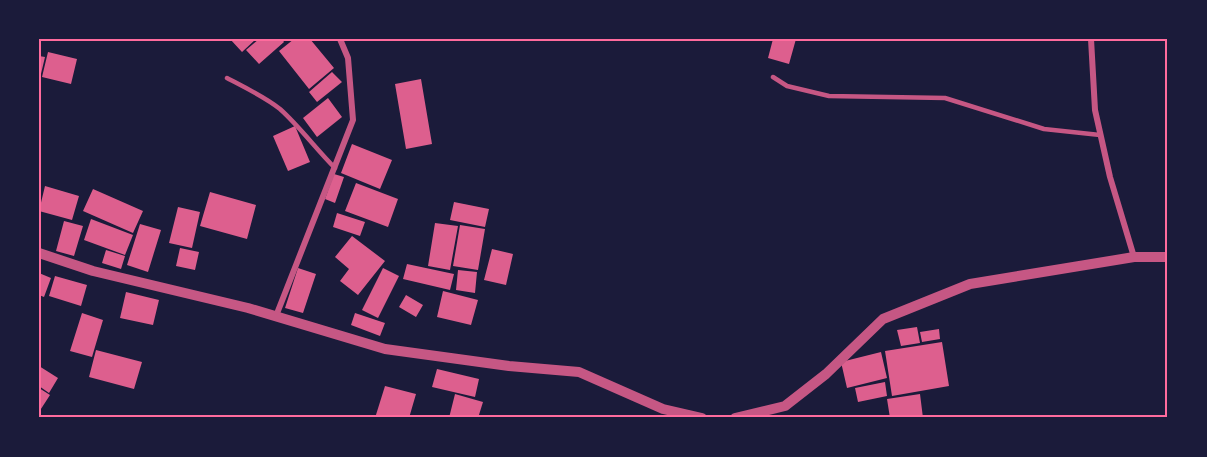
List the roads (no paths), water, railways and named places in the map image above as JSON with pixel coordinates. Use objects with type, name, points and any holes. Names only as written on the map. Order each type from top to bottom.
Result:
[{"type":"street","points":[[276,316],[353,120],[348,58],[340,39]]},
{"type":"street","points":[[1091,39],[1095,110],[1110,177],[1134,257]]},
{"type":"street","points":[[39,253],[93,271],[237,305],[385,349],[509,366],[579,372],[663,409],[702,418]]},
{"type":"street","points":[[737,418],[786,406],[826,374],[884,319],[970,284],[1134,257],[1168,257]]},
{"type":"lane","points":[[772,77],[787,86],[829,96],[945,98],[1044,129],[1100,135]]},
{"type":"lane","points":[[227,78],[278,108],[335,168]]}]
